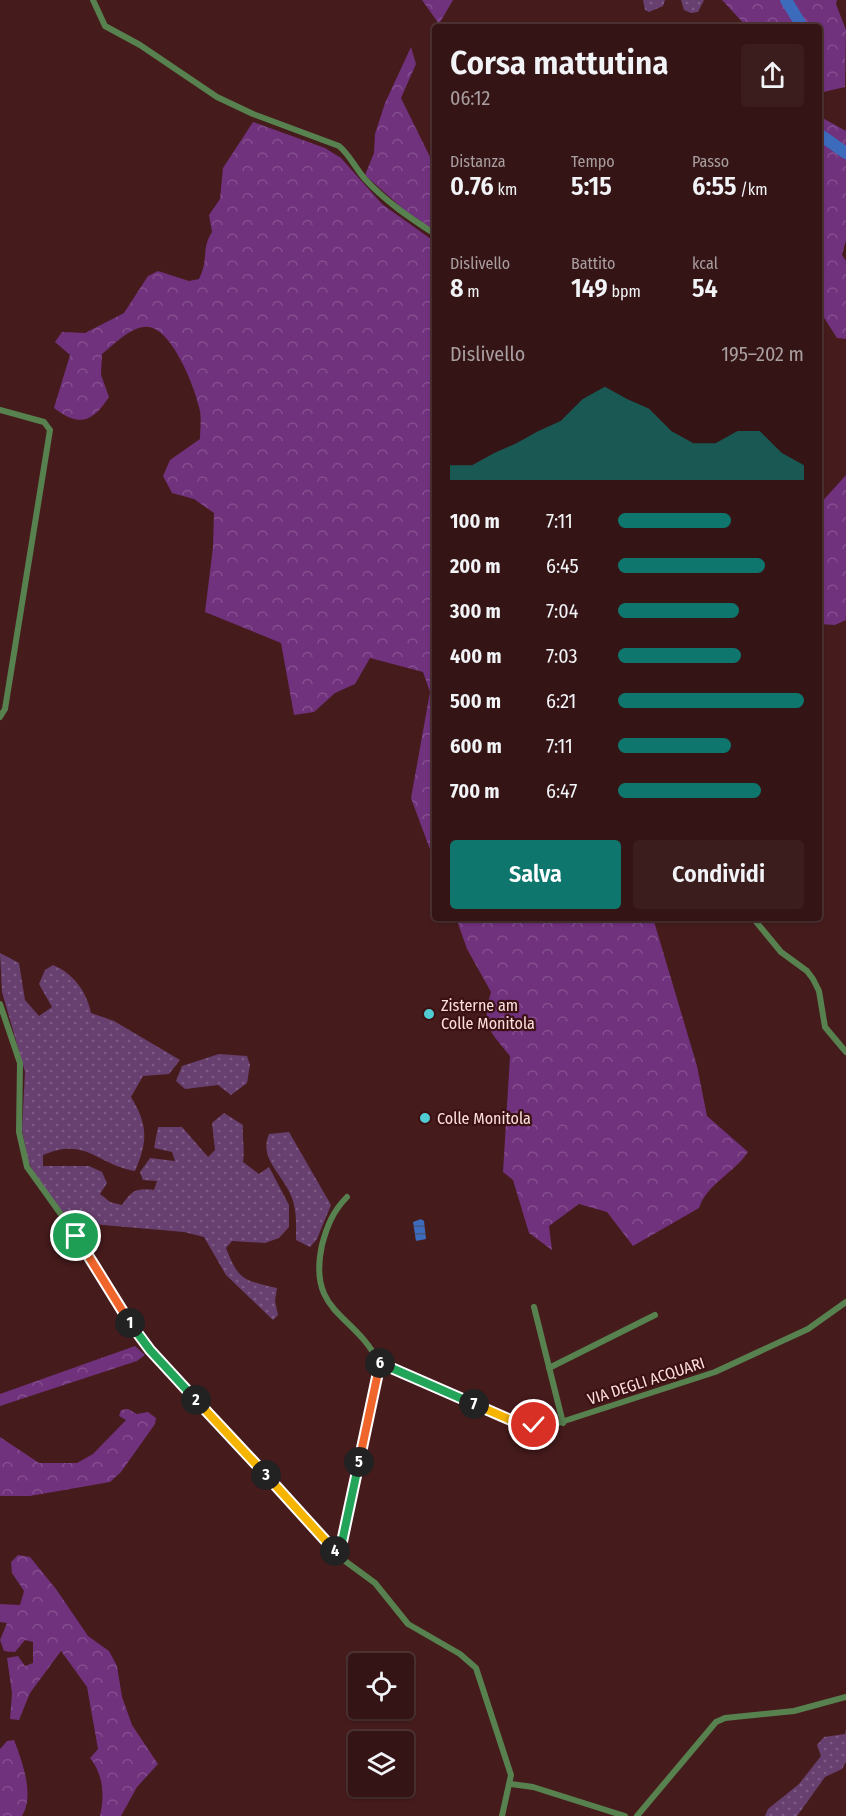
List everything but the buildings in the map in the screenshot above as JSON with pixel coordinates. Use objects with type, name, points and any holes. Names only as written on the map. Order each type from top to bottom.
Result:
[{"type":"street","points":[[93,0],[105,26],[140,45],[218,97],[253,114],[339,146],[348,153],[364,178],[384,197],[432,232]]},
{"type":"street","points":[[0,410],[44,422],[50,430],[5,709],[0,717]]},
{"type":"street","points":[[755,921],[781,952],[807,971],[813,979],[819,991],[825,1027],[846,1052]]},
{"type":"street","points":[[0,1004],[20,1063],[20,1137],[31,1174],[85,1248],[147,1347],[339,1556],[375,1583],[408,1624],[474,1666],[498,1728],[511,1773],[511,1784],[502,1816]]},
{"type":"street","points":[[339,1556],[379,1363],[367,1344],[325,1298],[319,1281],[318,1265],[327,1227],[334,1211],[347,1197]]},
{"type":"street","name":"VIA DEGLI ACQUARI","points":[[379,1363],[513,1421],[539,1426],[563,1422],[655,1390],[682,1384],[738,1363],[808,1329],[846,1302]]},
{"type":"street","points":[[534,1307],[563,1422]]},
{"type":"street","points":[[549,1368],[656,1315]]},
{"type":"street","points":[[637,1816],[716,1722],[725,1718],[794,1711],[846,1697]]},
{"type":"street","points":[[511,1784],[533,1787],[626,1816]]},
{"type":"shaded area","points":[[643,0],[665,0],[663,6],[649,12],[645,10]]},
{"type":"shaded area","points":[[681,0],[704,0],[698,12],[691,13],[684,10]]},
{"type":"shaded area","points":[[0,953],[19,963],[25,1000],[39,1016],[52,1007],[39,984],[45,970],[53,965],[67,973],[78,984],[91,1013],[114,1021],[180,1060],[169,1074],[143,1076],[131,1097],[141,1116],[144,1133],[142,1151],[135,1171],[122,1168],[81,1150],[70,1149],[43,1155],[43,1166],[89,1166],[102,1172],[107,1183],[100,1194],[110,1202],[122,1205],[135,1191],[154,1190],[157,1181],[143,1180],[140,1172],[150,1158],[175,1161],[172,1152],[154,1148],[158,1127],[182,1127],[208,1157],[215,1150],[212,1123],[224,1113],[243,1125],[243,1162],[259,1174],[269,1167],[289,1205],[289,1227],[279,1238],[265,1243],[232,1241],[226,1248],[239,1273],[249,1281],[277,1288],[275,1301],[278,1315],[273,1320],[226,1275],[204,1237],[184,1232],[80,1223],[65,1218],[36,1177],[28,1161],[22,1130],[25,1072],[2,992]]},
{"type":"shaded area","points":[[219,1054],[247,1056],[250,1065],[247,1083],[231,1095],[218,1085],[185,1089],[176,1081],[182,1066]]},
{"type":"shaded area","points":[[289,1132],[331,1205],[317,1239],[310,1247],[296,1240],[294,1203],[273,1167],[267,1151],[269,1134]]},
{"type":"shaded area","points":[[846,1729],[846,1762],[842,1769],[825,1777],[797,1816],[765,1816],[768,1809],[799,1784],[821,1756],[817,1745],[824,1737],[845,1734]]},
{"type":"green space","points":[[422,0],[453,0],[439,24]]},
{"type":"green space","points":[[722,0],[837,0],[836,4],[846,30],[845,87],[822,92],[822,24],[744,24]]},
{"type":"green space","points":[[411,47],[416,64],[401,98],[432,161],[432,229],[403,209],[365,175],[374,153],[375,134],[385,103]]},
{"type":"green space","points":[[822,118],[846,131],[846,240],[842,255],[846,261],[846,339],[837,338],[822,315]]},
{"type":"green space","points":[[253,122],[325,148],[341,158],[382,204],[432,240],[432,855],[411,798],[430,692],[423,672],[370,658],[355,684],[335,693],[314,712],[294,715],[281,643],[205,612],[213,547],[214,513],[194,499],[172,493],[163,476],[170,460],[200,439],[200,411],[197,398],[181,361],[166,338],[158,330],[143,327],[124,336],[102,354],[101,375],[109,397],[91,417],[78,420],[54,408],[70,355],[55,342],[62,332],[85,333],[124,313],[148,276],[158,271],[189,281],[199,279],[212,232],[209,215],[220,199],[223,168]]},
{"type":"green space","points":[[846,475],[846,620],[835,625],[822,624],[822,502]]},
{"type":"green space","points":[[457,921],[654,921],[697,1066],[707,1116],[748,1152],[714,1185],[699,1208],[633,1246],[607,1212],[579,1204],[549,1226],[552,1250],[529,1233],[513,1180],[503,1172],[510,1056],[489,1027],[487,1012],[491,992],[467,949]]},
{"type":"green space","points":[[135,1346],[145,1355],[137,1361],[0,1406],[0,1394]]},
{"type":"green space","points":[[128,1409],[137,1414],[148,1412],[156,1418],[155,1424],[121,1472],[110,1482],[30,1496],[0,1496],[0,1437],[39,1463],[77,1463],[93,1454],[126,1420],[119,1416],[121,1410]]},
{"type":"green space","points":[[18,1555],[30,1557],[56,1589],[88,1636],[109,1651],[117,1666],[122,1697],[132,1725],[158,1764],[137,1787],[121,1816],[100,1816],[102,1785],[98,1771],[90,1758],[98,1749],[87,1687],[61,1651],[30,1693],[19,1720],[10,1719],[12,1693],[7,1658],[18,1656],[25,1666],[33,1663],[33,1642],[25,1640],[15,1652],[4,1651],[0,1640],[7,1623],[0,1622],[0,1604],[20,1605],[24,1591],[12,1573],[11,1562]]},
{"type":"green space","points":[[14,1740],[26,1778],[26,1808],[22,1816],[0,1816],[0,1749],[7,1741]]},
{"type":"water","points":[[421,1219],[424,1221],[426,1239],[416,1241],[413,1222]]},
{"type":"waterway","points":[[786,0],[800,24]]},
{"type":"waterway","points":[[822,136],[846,153]]},
{"type":"place","name":"Zisterne am Colle Monitola","points":[[429,1014]]},
{"type":"place","name":"Colle Monitola","points":[[425,1118]]},
{"type":"route","points":[[76,1236],[147,1347],[339,1556],[379,1363],[501,1416],[534,1425]]}]
